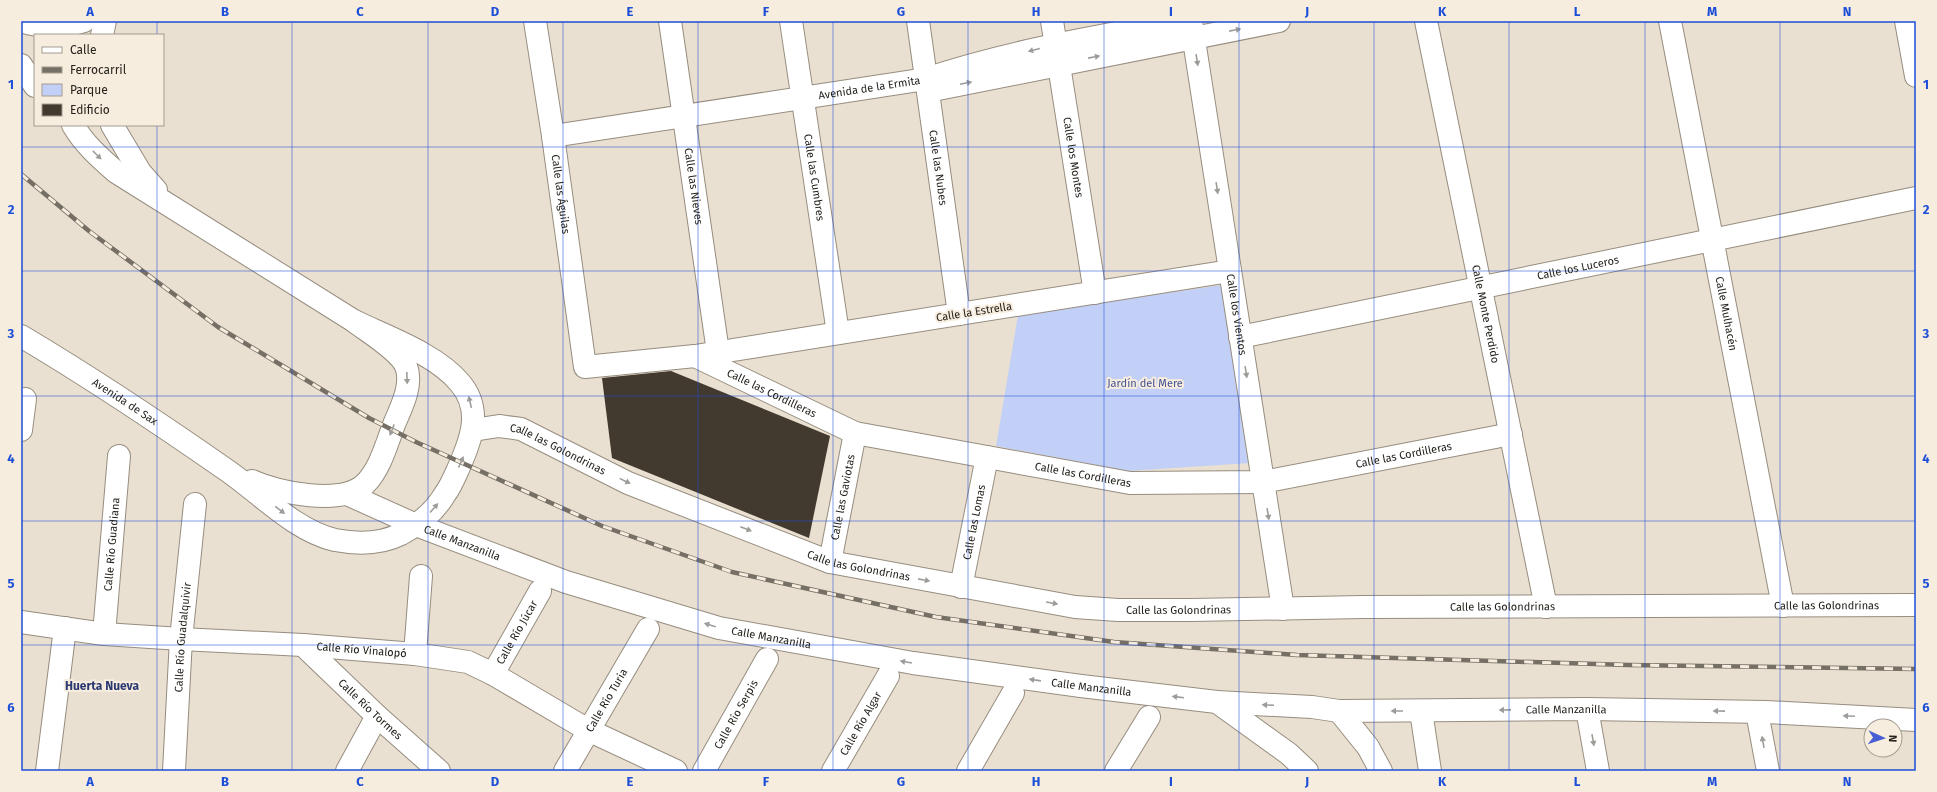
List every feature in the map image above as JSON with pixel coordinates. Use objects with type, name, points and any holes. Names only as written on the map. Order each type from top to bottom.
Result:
[{"type":"street","points":[[21,21],[48,28],[84,21]]},
{"type":"street","points":[[102,34],[105,21]]},
{"type":"street","name":"Calle las Águilas","points":[[535,21],[553,136],[585,367],[695,356]]},
{"type":"street","name":"Calle las Nieves","points":[[670,21],[718,352]]},
{"type":"street","name":"Calle las Cumbres","points":[[791,21],[838,334]]},
{"type":"street","name":"Calle las Nubes","points":[[918,21],[959,314]]},
{"type":"street","name":"Calle los Montes","points":[[1052,21],[1095,293]]},
{"type":"street","name":"Avenida de la Ermita","points":[[553,136],[802,98],[927,85],[949,71],[1058,55],[1189,27],[1279,21]]},
{"type":"street","name":"Calle Monte Perdido","points":[[1426,21],[1546,607]]},
{"type":"street","name":"Calle Mulhacén","points":[[1670,21],[1783,606]]},
{"type":"street","points":[[1906,21],[1916,76]]},
{"type":"street","name":"Calle los Vientos","points":[[1189,27],[1230,272],[1283,609]]},
{"type":"street","points":[[21,65],[34,84]]},
{"type":"street","points":[[112,127],[140,172],[174,208]]},
{"type":"street","points":[[72,129],[116,172],[354,321],[404,361],[407,369],[408,384],[404,399],[380,462],[366,483],[357,490],[347,494],[317,495],[279,490],[256,483],[227,470]]},
{"type":"street","name":"Calle los Luceros","points":[[1240,337],[1916,198]]},
{"type":"street","name":"Calle la Estrella","points":[[718,352],[1230,272]]},
{"type":"street","points":[[227,470],[291,519],[310,530],[334,540],[359,543],[380,541],[399,534],[416,525],[430,513],[445,495],[470,441],[473,430],[473,414],[468,395],[460,383],[432,360],[354,321]]},
{"type":"street","name":"Avenida de Sax","points":[[21,336],[227,470]]},
{"type":"street","points":[[695,356],[718,352]]},
{"type":"street","name":"Calle las Cordilleras","points":[[695,356],[855,433],[1130,483],[1263,482],[1511,434]]},
{"type":"street","points":[[21,430],[25,399]]},
{"type":"street","name":"Calle las Golondrinas","points":[[473,430],[499,426],[521,429],[628,483],[830,562],[1075,607],[1118,610],[1916,605]]},
{"type":"street","name":"Calle las Gaviotas","points":[[830,562],[855,433]]},
{"type":"street","name":"Calle Río Guadiana","points":[[104,634],[119,456]]},
{"type":"street","name":"Calle las Lomas","points":[[961,586],[987,457]]},
{"type":"street","name":"Calle Manzanilla","points":[[347,494],[416,525],[566,582],[719,628],[913,663],[1081,686],[1216,702],[1312,707],[1339,712],[1587,709],[1757,712],[1916,720]]},
{"type":"street","name":"Calle Río Guadalquivir","points":[[174,771],[181,639],[195,504]]},
{"type":"street","points":[[415,654],[421,576]]},
{"type":"street","name":"Calle Río Júcar","points":[[493,674],[540,590]]},
{"type":"street","name":"Calle Río Vinalopó","points":[[21,622],[104,634],[303,645],[415,654],[468,662],[493,674],[588,730],[676,771]]},
{"type":"street","points":[[47,771],[65,628]]},
{"type":"street","name":"Calle Río Turia","points":[[565,771],[648,629]]},
{"type":"street","name":"Calle Río Tormes","points":[[303,645],[377,716],[439,771]]},
{"type":"street","name":"Calle Río Serpis","points":[[704,771],[767,659]]},
{"type":"street","name":"Calle Río Algar","points":[[833,771],[888,676]]},
{"type":"street","points":[[968,771],[1013,693]]},
{"type":"street","name":"Calle Manzanilla","points":[[1216,702],[1289,754],[1307,771]]},
{"type":"street","points":[[1587,709],[1598,771]]},
{"type":"street","points":[[1421,711],[1430,771]]},
{"type":"street","points":[[1339,712],[1368,747],[1382,771]]},
{"type":"street","points":[[1757,712],[1768,771]]},
{"type":"street","points":[[347,771],[377,716]]},
{"type":"street","points":[[1116,771],[1149,717]]},
{"type":"green space","name":"Jardín del Mere","points":[[1222,285],[1250,463],[1128,471],[996,446],[1018,315]]},
{"type":"building","points":[[671,371],[830,436],[809,538],[612,458],[602,378]]},
{"type":"railway","points":[[21,174],[89,231],[218,327],[369,418],[416,442],[602,526],[732,572],[936,617],[1114,642],[1297,655],[1628,665],[1916,669]]},
{"type":"district","name":"Huerta Nueva","points":[[102,686]]}]
